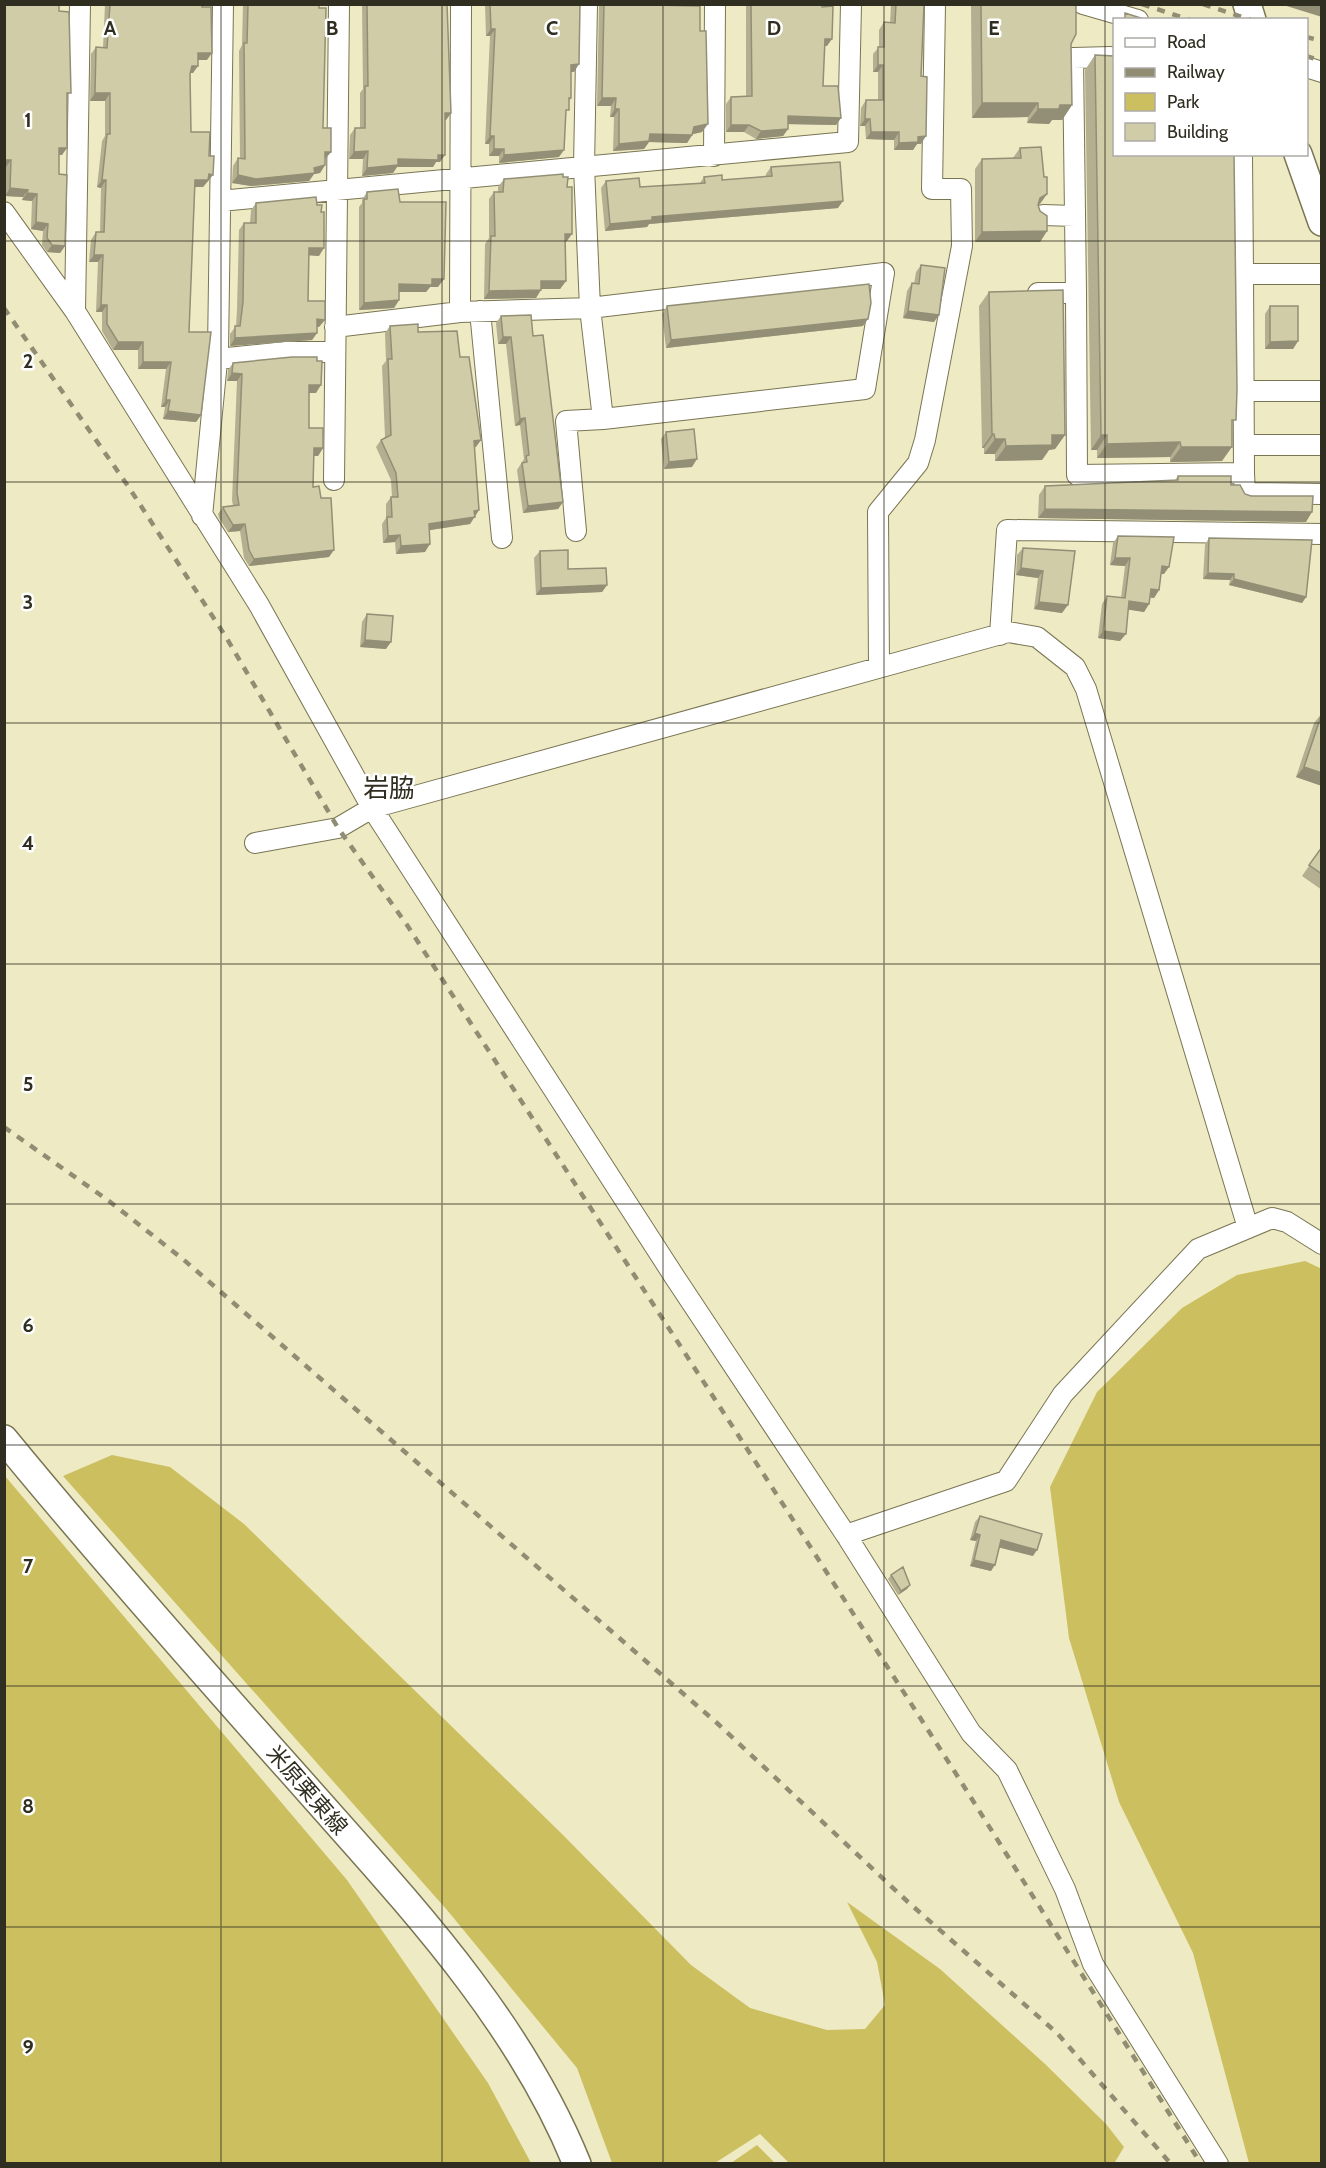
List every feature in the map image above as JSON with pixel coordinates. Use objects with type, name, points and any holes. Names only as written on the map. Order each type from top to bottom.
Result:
[{"type":"main road","points":[[1299,156],[1322,222]]},
{"type":"main road","name":"米原栗東線","points":[[4,1439],[104,1561],[461,1967],[520,2050],[562,2126],[577,2163]]},
{"type":"street","points":[[75,311],[80,4]]},
{"type":"street","points":[[202,516],[218,359],[223,4]]},
{"type":"street","points":[[334,480],[339,4]]},
{"type":"street","points":[[460,312],[461,4]]},
{"type":"street","points":[[586,4],[584,167],[590,308],[603,419]]},
{"type":"street","points":[[714,156],[715,4]]},
{"type":"street","points":[[220,201],[848,142],[851,4]]},
{"type":"street","points":[[879,667],[878,512],[918,463],[921,455],[962,246],[961,189],[932,189],[936,4]]},
{"type":"street","points":[[1083,4],[1131,18]]},
{"type":"street","points":[[1111,57],[1073,58],[1077,475],[1244,473]]},
{"type":"street","points":[[1242,156],[1245,493],[1322,494]]},
{"type":"street","points":[[4,212],[75,311],[259,605],[372,808],[674,1276],[846,1535],[971,1733],[1007,1770],[1065,1889],[1093,1964],[1218,2163]]},
{"type":"street","points":[[1043,215],[1075,216]]},
{"type":"street","points":[[335,327],[460,312],[590,308],[884,273],[865,388],[603,419],[566,421],[576,531]]},
{"type":"street","points":[[1243,274],[1322,274]]},
{"type":"street","points":[[1020,293],[1076,293]]},
{"type":"street","points":[[480,311],[502,538]]},
{"type":"street","points":[[218,359],[286,352],[335,352]]},
{"type":"street","points":[[1244,391],[1322,390]]},
{"type":"street","points":[[1244,445],[1322,445]]},
{"type":"street","points":[[1000,635],[1007,530],[1322,534]]},
{"type":"street","points":[[255,843],[338,828],[372,808],[1008,632],[1037,637],[1075,667],[1086,689],[1248,1228]]},
{"type":"street","points":[[846,1535],[1006,1481],[1063,1394],[1198,1249],[1272,1218],[1287,1222],[1322,1244]]},
{"type":"green space","points":[[1305,1261],[1322,1269],[1321,2163],[1249,2163],[1193,1953],[1119,1802],[1069,1638],[1050,1487],[1097,1392],[1182,1308],[1237,1275]]},
{"type":"green space","points":[[112,1455],[170,1467],[244,1524],[562,1834],[691,1965],[750,2008],[827,2030],[865,2029],[885,2005],[877,1962],[847,1902],[940,1969],[1045,2064],[1106,2124],[1124,2147],[1115,2162],[789,2163],[760,2134],[715,2163],[612,2163],[577,2068],[447,1910],[63,1476]]},
{"type":"green space","points":[[5,1476],[347,1880],[488,2083],[531,2163],[5,2163]]},
{"type":"green space","points":[[757,2145],[775,2163],[731,2163]]},
{"type":"building","points":[[4,4],[59,4],[59,11],[69,12],[71,93],[67,93],[67,148],[59,148],[59,174],[67,175],[65,246],[52,245],[47,238],[48,224],[36,222],[37,194],[27,193],[28,190],[10,188],[11,160],[4,160]]},
{"type":"building","points":[[110,4],[202,4],[202,7],[211,7],[212,53],[198,53],[198,66],[192,66],[190,74],[191,132],[210,132],[209,156],[214,156],[213,175],[209,174],[208,180],[195,180],[189,332],[211,332],[201,415],[168,411],[170,400],[166,400],[171,362],[143,362],[143,342],[118,342],[107,324],[107,305],[101,305],[103,255],[94,255],[96,232],[104,232],[106,180],[102,180],[107,134],[110,134],[110,93],[95,93],[96,47],[107,48]]},
{"type":"building","points":[[248,4],[319,4],[319,8],[326,8],[323,128],[331,128],[331,152],[325,152],[325,165],[314,168],[315,173],[256,179],[238,175],[238,158],[245,159],[244,43],[247,43]]},
{"type":"building","points":[[367,4],[447,4],[451,113],[445,113],[445,155],[438,155],[438,160],[398,159],[398,165],[367,168],[368,151],[354,152],[355,128],[365,128],[365,86],[368,86]]},
{"type":"building","points":[[490,4],[580,4],[579,64],[571,65],[571,98],[569,98],[569,110],[566,110],[564,150],[504,155],[504,149],[494,149],[494,136],[490,136],[495,29],[491,29]]},
{"type":"building","points":[[604,4],[700,6],[700,31],[706,31],[708,124],[694,127],[692,135],[650,134],[649,141],[619,144],[619,109],[615,109],[616,98],[602,98]]},
{"type":"building","points":[[751,4],[833,6],[832,39],[825,39],[823,86],[838,86],[841,118],[788,116],[788,129],[761,131],[749,125],[731,125],[731,97],[752,96]]},
{"type":"building","points":[[896,4],[924,4],[921,76],[927,77],[926,136],[918,137],[918,142],[899,143],[899,132],[871,132],[870,119],[865,119],[866,100],[883,100],[883,65],[878,65],[878,47],[884,47],[884,22],[895,23]]},
{"type":"building","points":[[981,4],[1076,4],[1076,34],[1071,44],[1072,105],[1060,105],[1059,109],[1038,109],[1038,103],[982,103]]},
{"type":"building","points":[[1125,13],[1141,18],[1125,18]]},
{"type":"building","points":[[1095,55],[1113,56],[1113,156],[1234,156],[1237,389],[1236,420],[1232,420],[1232,447],[1181,447],[1180,442],[1107,444],[1107,435],[1101,435]]},
{"type":"building","points":[[1041,147],[1044,177],[1047,177],[1047,194],[1040,198],[1038,205],[1040,211],[1047,216],[1047,231],[982,232],[982,159],[1021,158],[1020,148]]},
{"type":"building","points":[[840,162],[843,201],[652,217],[652,220],[610,224],[606,181],[639,178],[640,187],[705,183],[704,177],[722,175],[722,180],[772,176],[771,167]]},
{"type":"building","points":[[563,174],[563,177],[568,177],[567,187],[572,187],[572,234],[565,234],[566,281],[541,281],[541,290],[489,291],[491,236],[495,236],[494,192],[503,192],[504,179]]},
{"type":"building","points":[[398,189],[400,202],[446,202],[444,279],[432,279],[432,285],[399,284],[399,300],[364,303],[364,199],[367,199],[367,192]]},
{"type":"building","points":[[316,197],[317,205],[322,205],[321,212],[324,212],[324,248],[309,248],[308,301],[325,301],[325,320],[317,319],[317,333],[235,338],[235,326],[240,326],[243,302],[244,223],[256,223],[256,203]]},
{"type":"building","points":[[921,265],[945,268],[939,315],[908,311],[912,283],[919,284]]},
{"type":"building","points":[[869,284],[871,303],[868,319],[671,340],[667,306]]},
{"type":"building","points":[[1063,290],[1065,435],[1052,435],[1052,445],[1006,446],[1005,439],[995,439],[992,434],[989,292]]},
{"type":"building","points":[[1270,306],[1298,306],[1298,341],[1270,342]]},
{"type":"building","points":[[531,315],[533,336],[543,335],[563,502],[528,506],[522,463],[527,462],[526,456],[529,455],[525,418],[520,419],[511,337],[503,337],[501,316]]},
{"type":"building","points":[[418,324],[418,332],[457,331],[460,357],[469,357],[481,440],[474,441],[479,510],[474,511],[475,517],[429,524],[430,544],[401,546],[400,535],[388,536],[387,517],[392,517],[391,497],[398,497],[396,473],[381,440],[391,435],[388,359],[392,359],[390,326]]},
{"type":"building","points":[[317,357],[317,361],[322,361],[321,385],[309,385],[309,428],[323,428],[323,448],[314,448],[313,487],[319,486],[321,498],[331,498],[334,550],[254,559],[249,550],[245,524],[233,525],[223,507],[239,505],[237,493],[242,374],[232,373],[233,363]]},
{"type":"building","points":[[694,429],[697,459],[669,462],[666,432]]},
{"type":"building","points":[[1178,476],[1231,476],[1231,485],[1240,485],[1245,494],[1251,496],[1313,496],[1312,512],[1045,509],[1045,486],[1178,480]]},
{"type":"building","points":[[1118,536],[1174,537],[1169,567],[1162,566],[1159,590],[1151,589],[1149,604],[1129,601],[1126,634],[1103,631],[1107,596],[1125,598],[1130,558],[1115,558]]},
{"type":"building","points":[[1209,538],[1312,540],[1306,597],[1234,579],[1234,574],[1208,573]]},
{"type":"building","points":[[1023,548],[1075,551],[1068,605],[1039,602],[1043,571],[1021,568]]},
{"type":"building","points":[[568,550],[568,569],[606,568],[607,585],[541,588],[540,551]]},
{"type":"building","points":[[367,614],[393,616],[391,642],[365,640]]},
{"type":"building","points":[[1322,713],[1322,773],[1304,767]]},
{"type":"building","points":[[1322,847],[1322,874],[1309,865]]},
{"type":"building","points":[[980,1516],[1042,1534],[1037,1550],[1001,1540],[995,1565],[974,1560],[980,1535],[975,1533]]},
{"type":"building","points":[[903,1567],[910,1585],[901,1591],[891,1575]]},
{"type":"railway","points":[[1142,4],[1184,18]]},
{"type":"railway","points":[[1203,4],[1245,18]]},
{"type":"railway","points":[[1308,38],[1322,41]]},
{"type":"railway","points":[[1308,57],[1322,61]]},
{"type":"railway","points":[[4,308],[128,486],[226,637],[338,828],[407,925],[777,1495],[953,1769],[1201,2164]]},
{"type":"railway","points":[[4,1127],[109,1201],[184,1260],[717,1723],[908,1902],[1057,2033],[1171,2164]]},
{"type":"district","name":"岩脇","points":[[389,788]]}]
